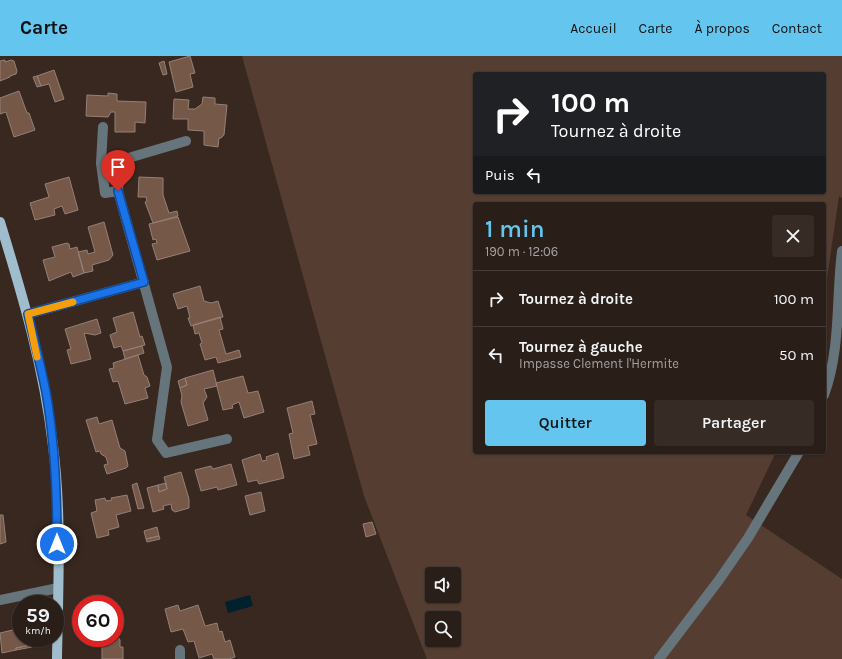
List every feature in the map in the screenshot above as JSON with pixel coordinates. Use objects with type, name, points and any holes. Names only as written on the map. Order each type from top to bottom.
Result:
[{"type":"main road","points":[[0,222],[28,314],[46,392],[53,448],[57,501],[57,659]]},
{"type":"street","points":[[103,128],[101,163],[105,193],[118,191]]},
{"type":"street","points":[[186,141],[125,159],[119,171],[118,191],[167,367],[157,440],[166,453],[227,439]]},
{"type":"street","points":[[826,390],[830,379],[837,335],[842,251]]},
{"type":"street","points":[[28,314],[144,282]]},
{"type":"street","points":[[659,659],[719,580],[748,538],[798,454]]},
{"type":"street","points":[[0,600],[58,588]]},
{"type":"shaded area","points":[[242,56],[842,56],[842,198],[839,196],[826,285],[826,202],[473,202],[473,454],[775,454],[746,515],[842,579],[842,659],[427,659],[364,496]]},
{"type":"water","points":[[250,595],[253,606],[228,613],[225,602]]},
{"type":"building","points":[[190,56],[195,73],[190,74],[193,87],[176,92],[169,62]]},
{"type":"building","points":[[5,60],[5,62],[11,60],[14,61],[17,71],[16,74],[0,81],[0,61]]},
{"type":"building","points":[[164,61],[167,74],[163,75],[159,63]]},
{"type":"building","points":[[54,70],[64,99],[55,102],[49,84],[41,86],[37,76]]},
{"type":"building","points":[[37,76],[41,86],[37,87],[33,77]]},
{"type":"building","points":[[19,91],[35,130],[14,137],[6,112],[0,114],[0,98]]},
{"type":"building","points":[[108,93],[117,94],[117,101],[146,102],[145,123],[135,122],[135,132],[115,132],[115,112],[111,112],[108,117],[86,116],[87,95],[108,96]]},
{"type":"building","points":[[203,97],[215,98],[215,104],[227,105],[224,135],[219,138],[218,147],[204,145],[204,131],[188,130],[188,119],[173,119],[174,99],[189,100],[188,109],[195,109],[202,104]]},
{"type":"building","points":[[69,177],[78,210],[65,214],[62,206],[54,209],[55,215],[35,220],[30,203],[49,197],[45,184]]},
{"type":"building","points":[[139,177],[163,178],[163,195],[169,213],[177,211],[178,216],[153,223],[145,202],[147,201],[146,197],[138,197]]},
{"type":"building","points":[[178,217],[190,251],[157,260],[152,244],[157,243],[156,239],[153,240],[149,224]]},
{"type":"building","points":[[104,222],[113,255],[109,260],[92,265],[93,271],[84,273],[78,252],[87,250],[88,254],[95,252],[88,227]]},
{"type":"building","points":[[67,243],[69,244],[70,249],[77,247],[84,273],[73,277],[71,272],[49,281],[43,260],[55,257],[52,247]]},
{"type":"building","points":[[200,286],[204,301],[211,303],[218,301],[223,317],[191,326],[188,318],[190,318],[187,306],[178,309],[173,294]]},
{"type":"building","points":[[133,312],[140,337],[142,336],[145,345],[123,351],[121,346],[114,348],[110,335],[117,332],[113,318]]},
{"type":"building","points":[[220,317],[223,329],[219,330],[226,354],[239,350],[241,357],[218,363],[216,357],[205,360],[200,344],[202,343],[199,333],[195,334],[193,325]]},
{"type":"building","points":[[97,319],[101,333],[95,335],[84,333],[91,359],[71,364],[67,350],[71,349],[65,329]]},
{"type":"building","points":[[142,346],[144,353],[125,359],[123,351]]},
{"type":"building","points":[[138,355],[144,375],[147,377],[150,386],[145,388],[148,398],[125,404],[118,381],[113,382],[109,369],[114,368],[113,363]]},
{"type":"building","points":[[213,370],[217,386],[204,389],[207,397],[203,403],[208,420],[188,426],[181,402],[182,396],[180,388],[187,385],[185,378]]},
{"type":"building","points":[[243,376],[248,393],[258,391],[264,412],[244,418],[239,402],[232,405],[233,408],[223,410],[216,383]]},
{"type":"building","points":[[185,378],[187,385],[180,388],[178,381]]},
{"type":"building","points":[[312,401],[315,414],[310,415],[317,444],[308,446],[310,455],[294,459],[289,434],[293,433],[287,408]]},
{"type":"building","points":[[97,417],[99,424],[112,420],[120,448],[125,451],[128,466],[126,468],[107,474],[104,465],[108,464],[106,457],[101,454],[100,451],[96,452],[86,420]]},
{"type":"building","points":[[278,453],[284,478],[259,484],[257,480],[248,482],[242,460],[260,454],[262,461],[267,460],[266,457]]},
{"type":"building","points":[[231,464],[237,485],[218,490],[217,487],[201,491],[195,470],[211,466],[213,469]]},
{"type":"building","points":[[181,472],[189,499],[189,508],[175,512],[172,510],[171,504],[163,506],[164,509],[153,512],[147,488],[158,485],[159,492],[167,489],[164,477]]},
{"type":"building","points":[[137,483],[144,508],[138,509],[132,485]]},
{"type":"building","points":[[166,483],[167,489],[159,492],[158,485]]},
{"type":"building","points":[[261,492],[265,511],[250,515],[245,496]]},
{"type":"building","points":[[127,495],[131,511],[116,515],[119,527],[108,530],[109,535],[97,538],[91,513],[97,511],[95,500],[105,498],[106,501],[112,500],[111,498]]},
{"type":"building","points":[[0,515],[3,515],[6,542],[0,544]]},
{"type":"building","points":[[372,522],[376,534],[366,537],[363,524]]},
{"type":"building","points":[[157,527],[159,536],[146,539],[144,531]]},
{"type":"building","points":[[159,536],[160,539],[147,542],[146,539]]},
{"type":"building","points":[[178,605],[180,611],[198,605],[205,626],[217,623],[219,632],[222,631],[225,642],[230,640],[235,657],[229,659],[214,659],[212,654],[199,658],[194,641],[188,642],[183,629],[171,632],[165,609]]},
{"type":"building","points":[[12,630],[12,647],[21,647],[16,648],[16,650],[2,653],[0,633]]},
{"type":"building","points":[[21,647],[32,647],[16,650],[16,648]]},
{"type":"building","points":[[102,647],[123,647],[123,659],[102,659]]},
{"type":"slow traffic","points":[[37,357],[28,314],[73,302]]},
{"type":"route","points":[[57,544],[57,501],[53,448],[46,392],[28,314],[144,282],[118,191]]}]
